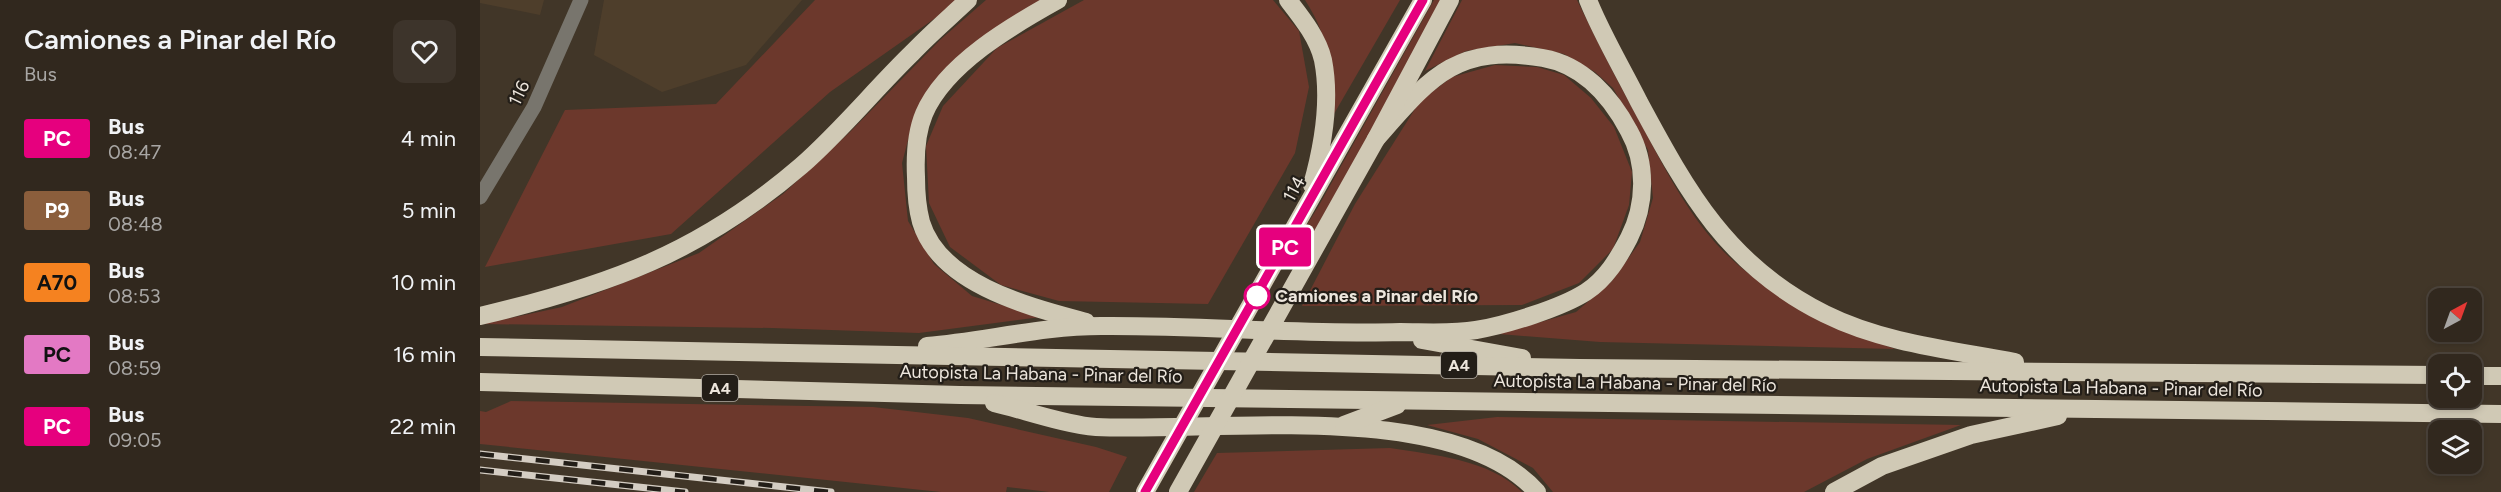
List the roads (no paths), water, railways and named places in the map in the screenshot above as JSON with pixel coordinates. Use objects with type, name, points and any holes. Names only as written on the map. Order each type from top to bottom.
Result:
[{"type":"highway","points":[[480,316],[545,300],[618,278],[685,247],[721,227],[801,166],[912,52],[968,0]]},
{"type":"highway","points":[[1058,0],[1023,20],[981,49],[951,77],[924,113],[915,157],[916,199],[921,223],[930,242],[964,274],[1018,304],[1099,326]]},
{"type":"highway","points":[[1288,0],[1308,25],[1323,60],[1324,141],[1305,213]]},
{"type":"highway","name":"114","points":[[1145,492],[1305,213],[1423,0]]},
{"type":"highway","points":[[1178,492],[1298,274],[1376,139],[1450,0]]},
{"type":"highway","points":[[1588,0],[1601,31],[1687,190],[1708,220],[1737,251],[1770,279],[1825,315],[1861,329],[1902,340],[2060,370]]},
{"type":"highway","points":[[824,354],[978,341],[1039,330],[1099,326],[1384,333],[1475,330],[1546,310],[1585,293],[1602,280],[1626,243],[1641,206],[1639,158],[1632,136],[1616,107],[1597,86],[1552,60],[1514,54],[1488,54],[1436,75],[1421,88],[1376,139]]},
{"type":"highway","points":[[1384,333],[1580,368]]},
{"type":"highway","name":"Autopista La Habana - Pinar del Río","points":[[480,347],[1580,368],[2060,370],[2428,375]]},
{"type":"highway","points":[[2482,376],[2501,376]]},
{"type":"highway","name":"Autopista La Habana - Pinar del Río","points":[[480,382],[960,395],[2501,414]]},
{"type":"highway","points":[[960,395],[1093,427],[1343,425],[1428,438],[1488,454],[1522,475],[1537,492]]},
{"type":"highway","points":[[1343,425],[1407,401]]},
{"type":"highway","points":[[1834,492],[1882,466],[1971,435],[2093,408]]},
{"type":"street","name":"116","points":[[480,197],[534,108],[581,0]]},
{"type":"railway","points":[[480,454],[831,492]]},
{"type":"railway","points":[[480,470],[685,492]]},
{"type":"place","name":"Camiones a Pinar del Río","points":[[1257,296]]}]
